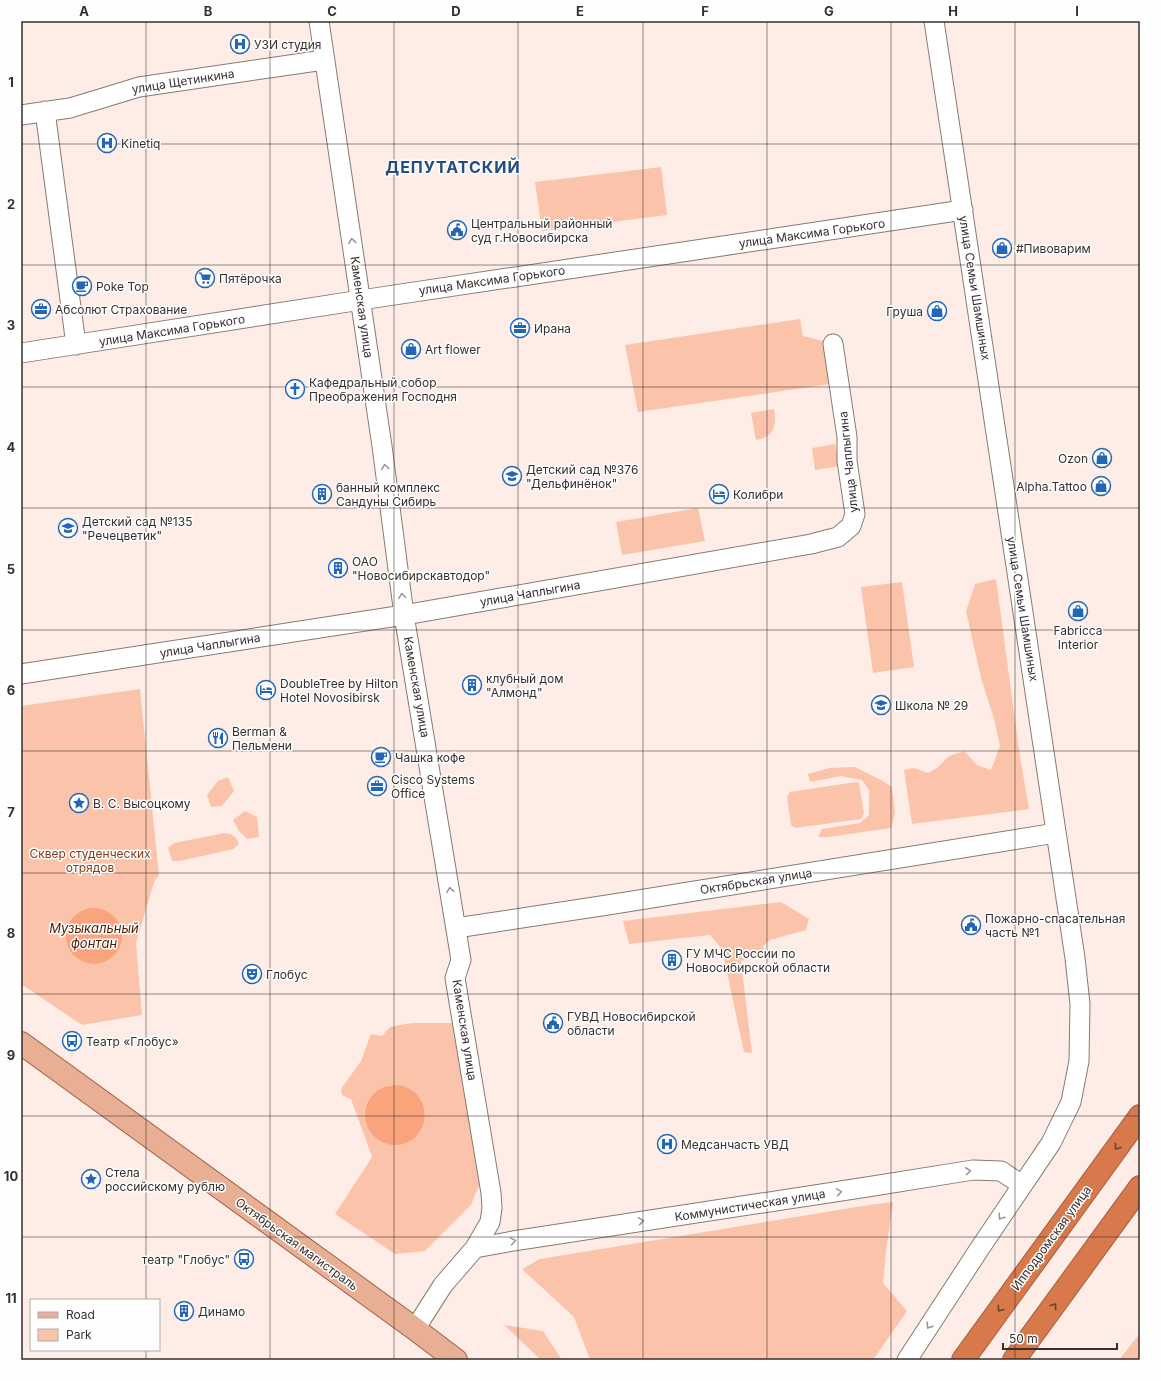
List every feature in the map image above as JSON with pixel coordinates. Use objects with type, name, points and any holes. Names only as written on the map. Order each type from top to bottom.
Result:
[{"type":"highway","name":"Ипподромская улица","points":[[963,1360],[1140,1116]]},
{"type":"highway","points":[[1014,1360],[1140,1187]]},
{"type":"main road","name":"Октябрьская магистраль","points":[[26,1049],[456,1360]]},
{"type":"street","name":"Каменская улица","points":[[319,21],[383,454],[404,615],[461,960],[455,978],[491,1193],[490,1222],[475,1248],[443,1285],[415,1329]]},
{"type":"street","name":"улица Семьи Шамшиных","points":[[907,1360],[1051,1143],[1071,1102],[1079,1061],[1080,1004],[1075,958],[934,21]]},
{"type":"street","name":"улица Щетинкина","points":[[21,115],[70,108],[139,87],[324,60]]},
{"type":"street","points":[[45,111],[76,345]]},
{"type":"street","name":"улица Максима Горького","points":[[21,353],[360,300],[963,210]]},
{"type":"street","name":"улица Чаплыгина","points":[[21,674],[404,615],[812,544],[838,537],[851,526],[855,514],[847,461],[847,437],[832,344]]},
{"type":"street","name":"Октябрьская улица","points":[[456,928],[620,904],[1056,833]]},
{"type":"street","name":"Коммунистическая улица","points":[[475,1248],[972,1170],[1001,1171],[1022,1185]]},
{"type":"green space","points":[[661,167],[667,215],[542,231],[535,182]]},
{"type":"green space","points":[[800,319],[803,336],[823,341],[830,384],[638,412],[625,345]]},
{"type":"green space","points":[[774,409],[775,421],[773,430],[762,439],[756,440],[751,413]]},
{"type":"green space","points":[[835,444],[839,466],[815,470],[812,448]]},
{"type":"green space","points":[[698,508],[705,541],[622,555],[616,522]]},
{"type":"green space","points":[[996,579],[1020,757],[1029,809],[912,824],[904,770],[914,768],[928,773],[937,768],[949,756],[964,751],[977,765],[991,770],[1000,746],[994,719],[981,678],[966,611],[975,584]]},
{"type":"green space","points":[[902,582],[914,667],[873,673],[861,587]]},
{"type":"green space","name":"Сквер студенческих отрядов","points":[[140,689],[159,875],[154,882],[136,943],[142,1015],[82,1025],[21,984],[21,706]]},
{"type":"green space","points":[[855,767],[892,787],[895,813],[891,828],[828,837],[818,837],[822,829],[860,823],[869,815],[869,790],[862,780],[841,776],[810,782],[808,774],[829,768]]},
{"type":"green space","points":[[228,777],[234,791],[222,806],[211,807],[207,795],[218,781]]},
{"type":"green space","points":[[856,782],[859,783],[864,814],[861,819],[795,828],[791,825],[787,797],[790,792]]},
{"type":"green space","points":[[245,811],[257,817],[259,837],[247,839],[239,831],[233,820]]},
{"type":"green space","points":[[225,833],[234,836],[238,841],[239,844],[233,849],[180,861],[172,861],[168,848],[174,843]]},
{"type":"green space","points":[[781,902],[809,919],[806,930],[770,940],[763,946],[765,954],[741,961],[752,1053],[744,1052],[722,949],[710,935],[629,944],[623,921]]},
{"type":"green space","points":[[412,1023],[453,1023],[485,1171],[471,1205],[425,1251],[395,1254],[335,1214],[372,1157],[351,1099],[342,1095],[341,1089],[361,1061],[371,1034],[382,1036],[390,1027]],"holes":[[[389,1085],[399,1085],[421,1100],[425,1110],[425,1119],[417,1136],[388,1144],[378,1140],[371,1133],[366,1123],[380,1089]]]},
{"type":"green space","points":[[893,1202],[883,1283],[907,1311],[873,1360],[590,1360],[574,1317],[522,1269],[540,1259]]},
{"type":"green space","points":[[504,1325],[543,1331],[562,1360],[541,1360]]},
{"type":"green space","points":[[1140,1333],[1140,1360],[1119,1360]]},
{"type":"water","name":"Музыкальный фонтан","points":[[94,908],[105,910],[114,916],[120,925],[122,936],[120,947],[114,956],[105,962],[94,964],[83,962],[74,956],[68,947],[66,936],[68,925],[74,916],[83,910]]},
{"type":"water","points":[[395,1085],[412,1090],[420,1098],[425,1115],[420,1132],[412,1140],[395,1145],[378,1140],[370,1132],[365,1115],[370,1098],[378,1090]]},
{"type":"place","name":"УЗИ студия","points":[[240,44]]},
{"type":"place","name":"Kinetiq","points":[[107,143]]},
{"type":"place","name":"Центральный районный суд г.Новосибирска","points":[[457,230]]},
{"type":"place","name":"#Пивоварим","points":[[1002,248]]},
{"type":"place","name":"Пятёрочка","points":[[205,278]]},
{"type":"place","name":"Poke Top","points":[[82,286]]},
{"type":"place","name":"Абсолют Страхование","points":[[41,309]]},
{"type":"place","name":"Груша","points":[[937,311]]},
{"type":"place","name":"Ирана","points":[[520,328]]},
{"type":"place","name":"Art flower","points":[[411,349]]},
{"type":"place","name":"Кафедральный собор Преображения Господня","points":[[295,389]]},
{"type":"place","name":"Ozon","points":[[1102,458]]},
{"type":"place","name":"Детский сад №376 \"Дельфинёнок\"","points":[[512,476]]},
{"type":"place","name":"Alpha.Tattoo","points":[[1101,486]]},
{"type":"place","name":"банный комплекс Сандуны Сибирь","points":[[322,494]]},
{"type":"place","name":"Колибри","points":[[719,494]]},
{"type":"place","name":"Детский сад №135 \"Речецветик\"","points":[[68,528]]},
{"type":"place","name":"ОАО \"Новосибирскавтодор\"","points":[[338,568]]},
{"type":"place","name":"Fabricca Interior","points":[[1078,611]]},
{"type":"place","name":"клубный дом \"Алмонд\"","points":[[472,685]]},
{"type":"place","name":"DoubleTree by Hilton Hotel Novosibirsk","points":[[266,690]]},
{"type":"place","name":"Школа № 29","points":[[881,705]]},
{"type":"place","name":"Berman & Пельмени","points":[[218,738]]},
{"type":"place","name":"Чашка кофе","points":[[381,757]]},
{"type":"place","name":"Cisco Systems Office","points":[[377,786]]},
{"type":"place","name":"В. С. Высоцкому","points":[[79,803]]},
{"type":"place","name":"Пожарно-спасательная часть №1","points":[[971,925]]},
{"type":"place","name":"ГУ МЧС России по Новосибирской области","points":[[672,960]]},
{"type":"place","name":"Глобус","points":[[252,974]]},
{"type":"place","name":"ГУВД Новосибирской области","points":[[553,1023]]},
{"type":"place","name":"Театр «Глобус»","points":[[72,1041]]},
{"type":"place","name":"Медсанчасть УВД","points":[[667,1144]]},
{"type":"place","name":"Стела российскому рублю","points":[[91,1179]]},
{"type":"place","name":"театр \"Глобус\"","points":[[244,1259]]},
{"type":"place","name":"Динамо","points":[[184,1311]]},
{"type":"district","name":"ДЕПУТАТСКИЙ","points":[[453,167]]}]
